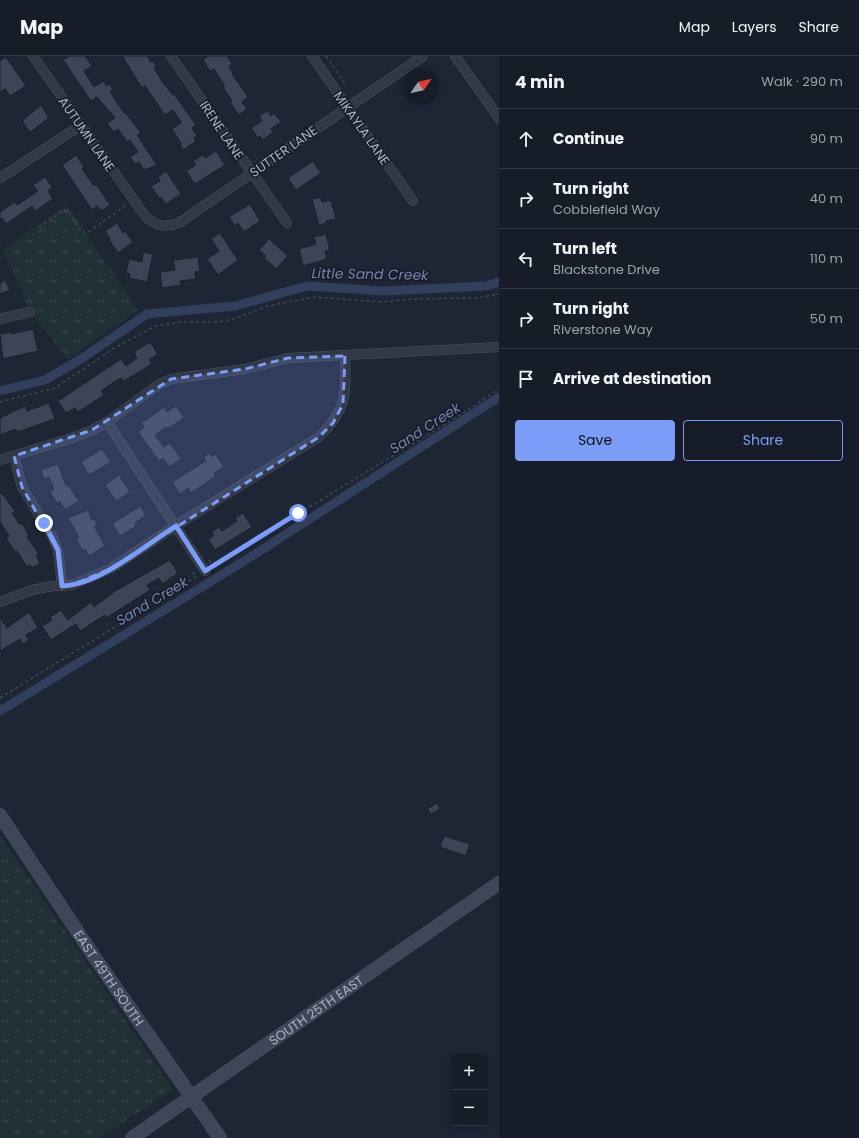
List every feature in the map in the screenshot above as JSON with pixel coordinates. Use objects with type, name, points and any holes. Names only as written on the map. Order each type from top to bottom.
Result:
[{"type":"main road","name":"EAST 49TH SOUTH","points":[[0,815],[220,1138]]},
{"type":"main road","name":"SOUTH 25TH EAST","points":[[132,1138],[499,882]]},
{"type":"street","name":"AUTUMN LANE","points":[[33,56],[80,126],[142,212]]},
{"type":"street","name":"IRENE LANE","points":[[171,56],[287,223]]},
{"type":"street","name":"MIKAYLA LANE","points":[[312,56],[413,201]]},
{"type":"street","name":"SUTTER LANE","points":[[142,212],[151,222],[158,225],[169,227],[179,223],[423,56]]},
{"type":"street","points":[[455,56],[499,118]]},
{"type":"street","points":[[0,178],[80,126]]},
{"type":"street","points":[[0,319],[30,312]]},
{"type":"street","points":[[0,460],[72,438],[107,422],[158,385],[171,379],[245,369],[288,358],[499,347]]},
{"type":"street","points":[[0,602],[32,590],[72,585],[110,569],[319,437],[333,423],[343,404],[345,356]]},
{"type":"street","points":[[107,422],[205,571]]},
{"type":"street","points":[[14,456],[22,487],[53,538],[58,550],[62,586]]},
{"type":"path","points":[[326,56],[346,85]]},
{"type":"path","points":[[39,227],[62,211],[68,211],[80,230],[86,233],[133,200]]},
{"type":"path","points":[[0,402],[55,388],[116,347],[156,326],[179,322],[219,322],[237,318],[267,306],[315,297],[381,302],[414,299],[475,298],[499,294]]},
{"type":"path","points":[[0,698],[457,417],[499,388]]},
{"type":"path","points":[[209,560],[213,566]]},
{"type":"path","points":[[193,572],[196,577]]},
{"type":"highlighted area","points":[[345,356],[343,404],[333,423],[319,437],[110,569],[72,585],[62,586],[58,551],[22,487],[14,456],[92,430],[171,379],[245,369],[288,358]]},
{"type":"green space","points":[[67,205],[138,310],[68,359],[30,312],[3,249]]},
{"type":"green space","points":[[0,835],[173,1090],[99,1138],[0,1138]]},
{"type":"building","points":[[70,56],[85,56],[92,66],[84,71],[94,87],[103,81],[107,86],[109,84],[113,89],[110,92],[124,113],[125,112],[141,133],[137,135],[157,165],[144,170],[139,162],[135,164],[130,157],[138,152],[130,140],[127,142],[118,129],[113,132],[107,123],[115,118],[97,97],[91,101],[63,60]]},
{"type":"building","points":[[122,56],[147,56],[151,62],[153,61],[156,66],[154,68],[163,83],[173,95],[174,94],[196,125],[192,128],[197,136],[194,138],[196,141],[183,150],[180,144],[181,143],[172,129],[181,123],[180,120],[173,110],[165,115],[145,86],[142,88]]},
{"type":"building","points":[[208,56],[227,56],[232,64],[229,66],[233,73],[232,74],[248,97],[242,102],[247,109],[239,115],[230,102],[232,101],[223,87],[225,86],[214,69],[210,71],[203,60]]},
{"type":"building","points":[[6,57],[26,86],[10,96],[5,89],[0,92],[0,61]]},
{"type":"building","points":[[41,105],[49,118],[30,132],[22,121]]},
{"type":"building","points":[[268,111],[271,116],[274,113],[281,122],[271,129],[273,132],[263,140],[260,136],[258,138],[251,128],[262,121],[259,116]]},
{"type":"building","points":[[216,151],[225,165],[195,184],[186,171],[196,165],[193,161],[203,155],[205,158]]},
{"type":"building","points":[[76,155],[84,167],[82,169],[94,186],[96,184],[110,205],[101,211],[97,206],[92,210],[62,165]]},
{"type":"building","points":[[313,161],[321,173],[296,190],[288,178]]},
{"type":"building","points":[[166,171],[181,194],[166,204],[161,197],[159,198],[151,186],[160,181],[158,177]]},
{"type":"building","points":[[45,177],[52,187],[48,191],[53,199],[35,211],[32,206],[6,224],[2,218],[0,220],[0,212],[15,202],[17,205],[38,191],[33,185]]},
{"type":"building","points":[[321,197],[322,202],[331,200],[336,219],[326,221],[327,223],[319,225],[312,199]]},
{"type":"building","points":[[250,204],[260,221],[244,232],[238,223],[235,226],[229,217]]},
{"type":"building","points":[[117,223],[123,233],[125,231],[133,242],[118,253],[105,231]]},
{"type":"building","points":[[220,233],[238,260],[218,275],[207,259],[219,251],[211,239]]},
{"type":"building","points":[[326,234],[330,250],[325,251],[327,259],[303,266],[299,249],[316,244],[314,237]]},
{"type":"building","points":[[269,239],[288,256],[276,269],[264,258],[266,256],[259,250]]},
{"type":"building","points":[[143,252],[153,254],[147,282],[129,278],[130,274],[126,273],[129,259],[142,262]]},
{"type":"building","points":[[198,257],[200,271],[195,272],[196,279],[180,281],[181,285],[162,288],[160,272],[175,270],[173,260]]},
{"type":"building","points":[[5,280],[10,290],[0,294],[0,283]]},
{"type":"building","points":[[33,329],[38,351],[3,359],[0,334],[11,332],[11,334]]},
{"type":"building","points":[[150,342],[158,354],[149,360],[152,364],[124,381],[122,378],[114,382],[101,391],[104,395],[78,412],[75,408],[66,413],[58,401],[121,359],[126,366],[137,358],[134,352]]},
{"type":"building","points":[[49,403],[55,419],[17,432],[16,429],[0,435],[0,418],[25,406],[27,411]]},
{"type":"building","points":[[176,406],[184,418],[167,429],[166,427],[155,435],[164,447],[170,443],[181,459],[169,467],[163,458],[159,461],[138,432],[144,427],[141,423],[164,407],[167,412]]},
{"type":"building","points":[[102,449],[111,462],[89,475],[81,462]]},
{"type":"building","points":[[209,453],[212,457],[215,454],[224,467],[214,473],[216,476],[191,493],[188,488],[180,494],[172,482],[206,461],[204,457]]},
{"type":"building","points":[[58,464],[66,486],[68,485],[79,501],[65,510],[60,501],[57,503],[50,492],[54,489],[49,477],[44,479],[41,470]]},
{"type":"building","points":[[119,475],[130,492],[116,501],[105,485]]},
{"type":"building","points":[[0,491],[15,511],[12,513],[20,525],[22,523],[29,535],[27,537],[39,554],[36,556],[40,563],[32,568],[30,565],[27,567],[17,551],[15,552],[6,538],[9,536],[0,522]]},
{"type":"building","points":[[140,506],[146,515],[135,523],[136,526],[120,536],[112,524]]},
{"type":"building","points":[[88,510],[92,520],[94,519],[97,524],[94,526],[105,546],[89,556],[85,549],[83,551],[76,539],[79,537],[68,518]]},
{"type":"building","points":[[243,513],[252,527],[215,550],[208,539],[214,536],[212,532],[219,527],[222,531],[237,521],[235,518]]},
{"type":"building","points":[[170,560],[178,573],[162,584],[159,578],[147,585],[150,590],[106,618],[105,615],[80,631],[76,624],[51,640],[42,626],[52,620],[50,617],[61,610],[68,620],[91,602],[94,607],[115,591]]},
{"type":"building","points":[[29,612],[38,628],[26,635],[29,640],[23,644],[20,639],[0,651],[0,617],[7,628]]},
{"type":"building","points":[[437,803],[440,809],[431,814],[427,809]]},
{"type":"building","points":[[444,836],[470,844],[466,856],[440,847]]},
{"type":"waterway","name":"Little Sand Creek","points":[[0,391],[45,380],[81,359],[147,314],[235,306],[307,286],[384,291],[486,286],[499,282]]},
{"type":"waterway","name":"Sand Creek","points":[[0,711],[249,558],[499,397]]},
{"type":"route","points":[[44,523],[58,550],[62,586],[72,585],[110,569],[176,526],[205,571],[298,513]]}]
